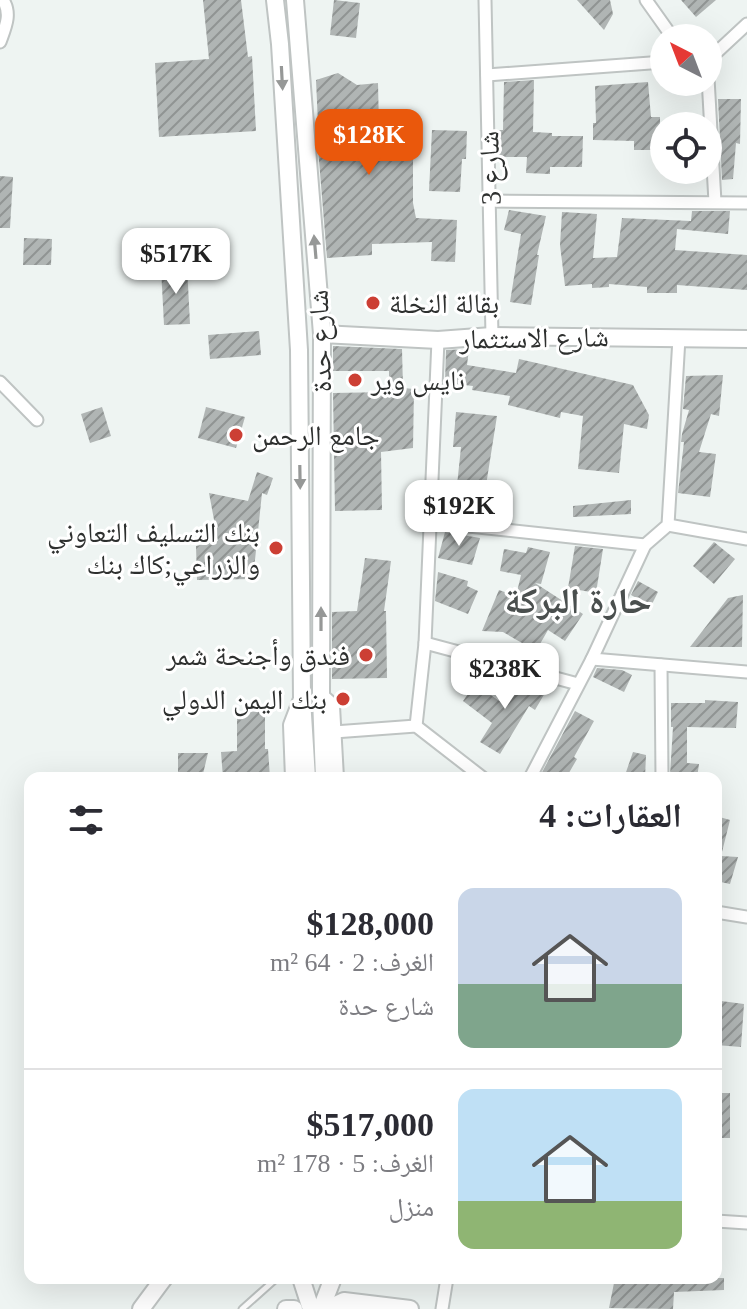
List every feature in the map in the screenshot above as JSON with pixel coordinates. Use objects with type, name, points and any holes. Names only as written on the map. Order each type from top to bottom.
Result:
[{"type":"main road","name":"شارع حدة","points":[[275,0],[299,350],[302,699],[307,772]]},
{"type":"main road","name":"شارع حدة","points":[[295,0],[322,334],[321,697],[324,772]]},
{"type":"main road","name":"شارع الاستثمار","points":[[322,334],[438,340],[492,336],[747,339]]},
{"type":"main road","points":[[321,697],[331,706],[335,772]]},
{"type":"main road","points":[[294,772],[292,725],[302,699]]},
{"type":"main road","points":[[141,1309],[160,1284]]},
{"type":"main road","points":[[303,1284],[311,1309]]},
{"type":"main road","points":[[332,1284],[324,1309],[339,1306],[410,1309]]},
{"type":"main road","points":[[334,1284],[339,1306]]},
{"type":"main road","points":[[286,1309],[294,1309]]},
{"type":"street","points":[[0,42],[7,24],[7,6],[3,0]]},
{"type":"street","name":"شارع 3","points":[[485,0],[492,336]]},
{"type":"street","points":[[646,0],[663,24]]},
{"type":"street","points":[[722,47],[747,24]]},
{"type":"street","points":[[487,75],[650,63]]},
{"type":"street","points":[[709,96],[715,202]]},
{"type":"street","points":[[491,201],[747,203]]},
{"type":"street","points":[[533,772],[592,659],[645,545],[668,525],[679,338]]},
{"type":"street","points":[[416,726],[425,643],[438,340]]},
{"type":"street","points":[[0,382],[37,420]]},
{"type":"street","points":[[431,522],[645,545]]},
{"type":"street","points":[[668,525],[747,539]]},
{"type":"street","points":[[425,643],[578,684]]},
{"type":"street","points":[[592,659],[747,672]]},
{"type":"street","points":[[661,665],[662,772]]},
{"type":"street","points":[[334,732],[416,726],[475,772]]},
{"type":"street","points":[[722,913],[747,917]]},
{"type":"street","points":[[722,1221],[747,1223]]},
{"type":"street","points":[[442,1309],[446,1284]]},
{"type":"lane","points":[[242,1309],[270,1284]]},
{"type":"building","points":[[203,0],[241,0],[248,57],[252,56],[256,131],[159,137],[155,63],[209,59]]},
{"type":"building","points":[[334,0],[360,3],[356,38],[330,35]]},
{"type":"building","points":[[577,0],[610,0],[613,14],[604,30]]},
{"type":"building","points":[[681,0],[716,0],[696,17]]},
{"type":"building","points":[[338,73],[357,85],[378,83],[379,127],[413,127],[413,203],[416,218],[457,220],[455,262],[431,261],[432,242],[372,244],[372,255],[327,258],[316,124],[316,80]]},
{"type":"building","points":[[534,80],[533,132],[552,133],[552,136],[583,136],[582,167],[550,167],[550,174],[526,173],[527,157],[497,157],[496,130],[503,130],[504,82]]},
{"type":"building","points":[[648,82],[650,150],[634,150],[634,141],[593,140],[595,86]]},
{"type":"building","points":[[718,99],[741,99],[740,144],[736,143],[733,179],[722,180],[722,112],[719,112]]},
{"type":"building","points":[[432,130],[467,131],[460,192],[429,191]]},
{"type":"building","points":[[0,176],[13,177],[10,228],[0,228]]},
{"type":"building","points":[[509,210],[546,216],[531,305],[510,302],[521,234],[504,230]]},
{"type":"building","points":[[692,211],[730,211],[728,234],[677,229],[675,250],[747,255],[747,290],[677,285],[677,293],[647,293],[647,287],[609,284],[609,287],[592,288],[592,284],[565,286],[560,245],[562,212],[597,214],[593,258],[617,257],[622,218],[691,221]]},
{"type":"building","points":[[24,238],[52,239],[51,265],[23,265]]},
{"type":"building","points":[[187,266],[190,324],[164,325],[161,268]]},
{"type":"building","points":[[259,331],[261,355],[210,359],[208,335]]},
{"type":"building","points":[[333,346],[402,349],[403,388],[414,389],[413,448],[381,452],[382,510],[335,511],[333,393],[389,392],[389,371],[333,371]]},
{"type":"building","points":[[469,349],[467,365],[516,373],[519,359],[633,385],[649,415],[647,429],[624,424],[619,473],[578,469],[583,416],[561,412],[560,418],[508,405],[510,396],[472,390],[473,386],[445,383],[446,350]]},
{"type":"building","points":[[723,375],[719,416],[711,414],[699,452],[716,454],[710,497],[678,493],[684,442],[681,442],[682,434],[689,410],[683,409],[686,376]]},
{"type":"building","points":[[102,407],[111,436],[90,443],[81,414]]},
{"type":"building","points":[[206,407],[245,417],[236,448],[198,438]]},
{"type":"building","points":[[456,412],[497,416],[484,498],[456,495],[461,447],[453,447]]},
{"type":"building","points":[[257,472],[273,478],[267,495],[262,493],[253,579],[197,580],[196,546],[218,541],[209,493],[248,501]]},
{"type":"building","points":[[631,500],[631,514],[573,517],[573,506]]},
{"type":"building","points":[[445,532],[480,538],[472,565],[438,558]]},
{"type":"building","points":[[714,542],[735,559],[714,584],[693,566]]},
{"type":"building","points":[[575,546],[603,549],[596,593],[568,588]]},
{"type":"building","points":[[528,547],[550,552],[541,584],[535,583],[583,614],[565,641],[548,630],[536,651],[503,632],[482,631],[499,590],[516,596],[521,575],[500,571],[504,549],[526,553]]},
{"type":"building","points":[[365,558],[391,561],[384,611],[387,678],[332,679],[332,612],[357,611]]},
{"type":"building","points":[[438,572],[468,581],[467,586],[478,591],[468,614],[435,601]]},
{"type":"building","points":[[638,581],[658,592],[651,606],[631,595]]},
{"type":"building","points":[[743,595],[742,647],[690,647],[728,598]]},
{"type":"building","points":[[597,668],[622,670],[632,675],[624,692],[593,677]]},
{"type":"building","points":[[521,678],[549,686],[535,710],[529,706],[500,754],[480,742],[492,723],[463,701],[475,684],[505,705]]},
{"type":"building","points":[[705,700],[738,702],[736,728],[687,727],[687,763],[699,764],[698,772],[670,772],[671,703],[705,703]]},
{"type":"building","points":[[237,711],[265,711],[265,749],[268,749],[270,772],[223,772],[221,752],[237,751]]},
{"type":"building","points":[[575,711],[594,721],[574,757],[577,759],[569,772],[542,772]]},
{"type":"building","points":[[633,752],[646,755],[645,772],[626,772]]},
{"type":"building","points":[[178,753],[208,753],[203,772],[178,772]]},
{"type":"building","points":[[722,818],[730,820],[722,852]]},
{"type":"building","points":[[722,856],[738,857],[730,884],[722,882]]},
{"type":"building","points":[[722,1001],[744,1004],[741,1047],[722,1045]]},
{"type":"building","points":[[722,1093],[730,1093],[730,1138],[722,1138]]},
{"type":"building","points":[[724,1278],[724,1290],[674,1292],[673,1309],[609,1308],[614,1284],[722,1284]]},
{"type":"place","name":"بقالة النخلة","points":[[373,303]]},
{"type":"place","name":"نايس وير","points":[[355,380]]},
{"type":"place","name":"جامع الرحمن","points":[[236,435]]},
{"type":"place","name":"بنك التسليف التعاوني والزراعي;كاك بنك","points":[[276,548]]},
{"type":"place","name":"فندق وأجنحة شمر","points":[[366,655]]},
{"type":"place","name":"بنك اليمن الدولي","points":[[343,699]]},
{"type":"district","name":"حارة البركة","points":[[578,601]]}]
